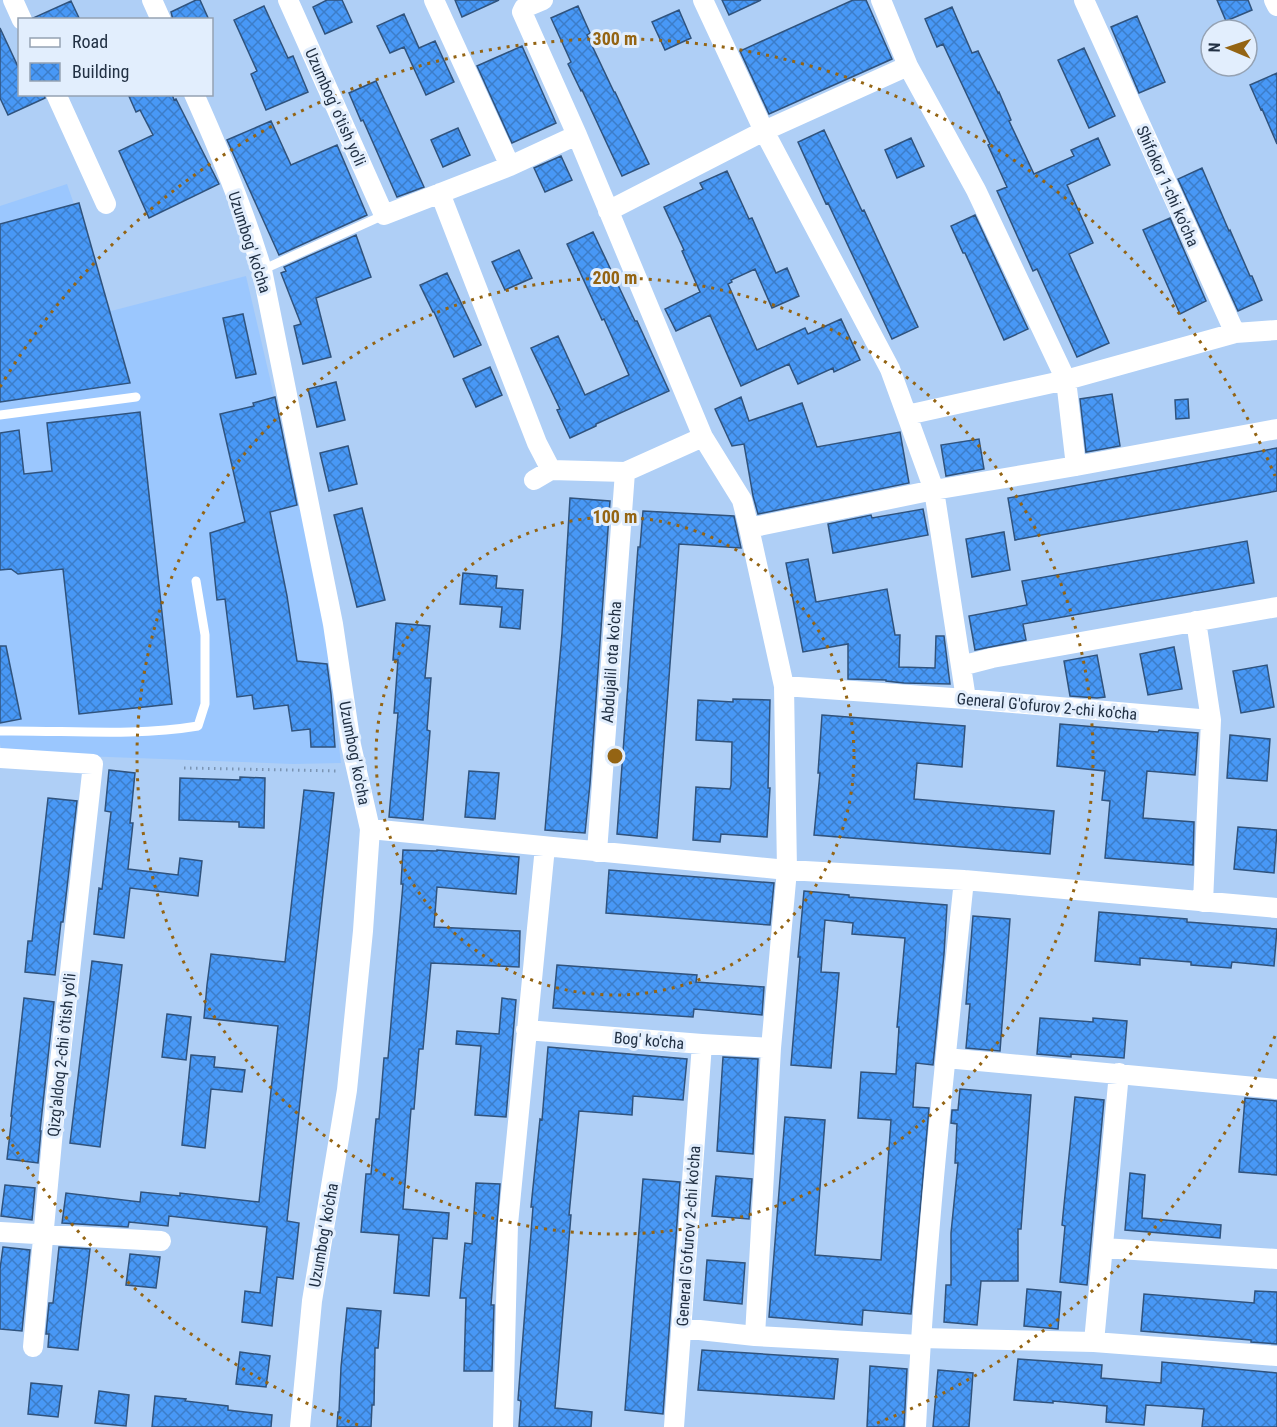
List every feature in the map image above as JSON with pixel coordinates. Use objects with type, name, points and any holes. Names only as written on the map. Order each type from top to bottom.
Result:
[{"type":"street","points":[[13,0],[21,18]]},
{"type":"street","points":[[152,0],[160,18]]},
{"type":"street","name":"Uzumbog' o'tish yo'li","points":[[288,0],[384,215]]},
{"type":"street","points":[[434,0],[510,166]]},
{"type":"street","points":[[543,0],[524,8],[522,12],[577,135],[703,437],[742,500],[784,686],[787,870],[771,1048],[755,1336]]},
{"type":"street","points":[[703,0],[764,130],[890,369],[934,490],[966,699]]},
{"type":"street","points":[[881,0],[908,66],[976,190],[1066,380],[1076,466]]},
{"type":"street","name":"Shifokor 1-chi ko'cha","points":[[1084,0],[1235,333]]},
{"type":"street","points":[[1274,0],[1277,6]]},
{"type":"street","points":[[608,211],[764,130],[908,66]]},
{"type":"street","points":[[57,96],[106,204]]},
{"type":"street","name":"Uzumbog' ko'cha","points":[[195,96],[215,140],[262,270],[333,624],[351,745],[370,829],[348,1090],[312,1301],[300,1427]]},
{"type":"street","points":[[384,215],[510,166],[577,135]]},
{"type":"street","points":[[440,193],[532,431],[542,475],[625,472],[703,437]]},
{"type":"street","points":[[907,415],[1066,380],[1235,333],[1277,330]]},
{"type":"street","points":[[749,528],[934,490],[1277,429]]},
{"type":"street","name":"Abdujalil ota ko'cha","points":[[597,852],[625,472]]},
{"type":"street","name":"General G'ofurov 2-chi ko'cha","points":[[961,666],[992,658],[1277,607]]},
{"type":"street","points":[[1196,621],[1211,720],[1203,902]]},
{"type":"street","name":"General G'ofurov 2-chi ko'cha","points":[[784,686],[1211,720]]},
{"type":"street","name":"Qizg'aldoq 2-chi o'tish yo'li","points":[[0,758],[93,764],[57,1087],[33,1347]]},
{"type":"street","points":[[370,829],[787,870],[964,880],[1277,908]]},
{"type":"street","points":[[503,1427],[508,1224],[545,847]]},
{"type":"street","points":[[916,1427],[921,1342],[964,880]]},
{"type":"street","name":"Bog' ko'cha","points":[[526,1030],[771,1048]]},
{"type":"street","name":"General G'ofurov 2-chi ko'cha","points":[[674,1427],[702,1044]]},
{"type":"street","points":[[946,1058],[1277,1089]]},
{"type":"street","points":[[1094,1342],[1119,1073]]},
{"type":"street","points":[[0,1232],[161,1241]]},
{"type":"street","points":[[1103,1248],[1277,1259]]},
{"type":"street","points":[[681,1328],[755,1336],[921,1342],[1094,1342],[1277,1356]]},
{"type":"lane","points":[[262,270],[384,215]]},
{"type":"lane","points":[[0,415],[136,397]]},
{"type":"lane","points":[[0,731],[111,733],[198,726],[205,704],[205,635],[195,581]]},
{"type":"path","points":[[184,768],[357,771]]},
{"type":"shaded area","points":[[67,184],[111,311],[246,276],[321,596],[341,763],[293,764],[2,753],[0,744],[0,206]]},
{"type":"building","points":[[200,0],[208,18],[172,18],[171,12]]},
{"type":"building","points":[[327,0],[342,0],[352,22],[325,34],[313,7]]},
{"type":"building","points":[[455,0],[499,0],[462,17]]},
{"type":"building","points":[[722,0],[761,0],[729,15]]},
{"type":"building","points":[[853,0],[866,0],[892,59],[769,114],[740,51]]},
{"type":"building","points":[[1217,0],[1248,0],[1252,10],[1233,18],[1225,18]]},
{"type":"building","points":[[71,1],[79,18],[33,18]]},
{"type":"building","points":[[264,6],[288,58],[293,56],[308,92],[266,110],[251,74],[257,71],[234,20]]},
{"type":"building","points":[[578,6],[590,33],[587,35],[649,164],[622,176],[568,64],[571,62],[551,18]]},
{"type":"building","points":[[952,7],[972,53],[978,51],[999,92],[1011,120],[1009,121],[1034,174],[1074,156],[1071,150],[1098,138],[1110,165],[1067,185],[1093,243],[1069,254],[1109,343],[1077,357],[1037,269],[1033,271],[997,191],[1007,187],[988,145],[990,144],[943,44],[937,47],[925,19]]},
{"type":"building","points":[[679,10],[691,38],[665,50],[652,22]]},
{"type":"building","points":[[404,14],[419,48],[435,41],[454,82],[426,95],[404,47],[390,53],[377,26]]},
{"type":"building","points":[[1137,16],[1165,82],[1139,93],[1111,27]]},
{"type":"building","points":[[0,28],[18,67],[18,96],[44,96],[45,98],[8,115],[0,98]]},
{"type":"building","points":[[522,46],[556,123],[512,143],[477,66]]},
{"type":"building","points":[[1084,48],[1115,116],[1089,128],[1058,60]]},
{"type":"building","points":[[1277,73],[1277,144],[1250,85]]},
{"type":"building","points":[[376,81],[424,187],[397,197],[349,93]]},
{"type":"building","points":[[129,96],[173,96],[219,184],[149,218],[119,151],[153,135],[140,110],[136,112]]},
{"type":"building","points":[[271,121],[291,165],[337,145],[367,215],[279,255],[227,140]]},
{"type":"building","points":[[458,128],[470,155],[443,167],[431,140]]},
{"type":"building","points":[[824,130],[918,327],[892,339],[798,142]]},
{"type":"building","points":[[911,138],[924,166],[897,178],[885,150]]},
{"type":"building","points":[[561,156],[572,180],[545,192],[534,168]]},
{"type":"building","points":[[1202,168],[1262,300],[1238,311],[1178,179]]},
{"type":"building","points":[[727,171],[749,219],[752,218],[776,273],[787,268],[799,296],[772,308],[755,269],[731,280],[732,282],[728,284],[757,350],[805,328],[808,334],[841,319],[860,360],[834,372],[833,368],[798,384],[789,364],[741,386],[710,315],[676,331],[665,309],[700,292],[664,207],[703,189],[700,183]]},
{"type":"building","points":[[79,203],[130,383],[0,402],[0,224]]},
{"type":"building","points":[[975,215],[1028,329],[1004,340],[951,226]]},
{"type":"building","points":[[1170,218],[1206,301],[1180,314],[1143,230]]},
{"type":"building","points":[[593,232],[669,391],[570,438],[557,410],[560,409],[531,348],[558,336],[585,395],[629,375],[567,244]]},
{"type":"building","points":[[356,235],[371,277],[316,298],[331,357],[303,364],[294,326],[301,324],[281,273],[286,271],[284,267]]},
{"type":"building","points":[[519,250],[532,278],[505,290],[492,262]]},
{"type":"building","points":[[447,273],[481,345],[454,357],[420,285]]},
{"type":"building","points":[[243,314],[256,374],[236,378],[223,318]]},
{"type":"building","points":[[490,367],[502,395],[476,407],[463,379]]},
{"type":"building","points":[[336,382],[345,420],[317,427],[308,389]]},
{"type":"building","points":[[1112,394],[1120,446],[1086,452],[1080,399]]},
{"type":"building","points":[[275,397],[297,505],[270,512],[297,661],[327,664],[335,747],[311,747],[310,729],[292,731],[288,705],[254,709],[252,695],[237,697],[225,599],[217,600],[210,533],[245,522],[220,414],[254,406],[253,403]]},
{"type":"building","points":[[741,397],[749,421],[802,403],[817,447],[900,432],[909,483],[758,514],[744,444],[732,446],[715,409]]},
{"type":"building","points":[[1188,399],[1189,418],[1176,419],[1175,400]]},
{"type":"building","points":[[140,412],[172,704],[79,714],[63,569],[18,574],[11,569],[0,570],[0,433],[19,430],[24,474],[52,471],[47,423]]},
{"type":"building","points":[[979,439],[984,469],[946,476],[941,445]]},
{"type":"building","points":[[348,446],[357,484],[329,491],[320,453]]},
{"type":"building","points":[[1277,448],[1277,491],[1015,540],[1008,498]]},
{"type":"building","points":[[570,498],[610,501],[585,833],[545,830],[562,633]]},
{"type":"building","points":[[362,508],[385,600],[357,607],[334,515]]},
{"type":"building","points":[[923,509],[928,535],[833,553],[828,524],[871,515],[872,518]]},
{"type":"building","points":[[643,511],[734,516],[741,548],[679,544],[657,838],[617,834],[638,547],[640,547]]},
{"type":"building","points":[[1004,532],[1010,570],[972,577],[966,539]]},
{"type":"building","points":[[1247,541],[1254,583],[1023,624],[1026,640],[975,650],[969,616],[1027,605],[1022,581]]},
{"type":"building","points":[[808,559],[816,602],[887,589],[895,635],[900,635],[899,667],[935,668],[936,636],[944,636],[950,684],[848,679],[848,644],[803,652],[786,563]]},
{"type":"building","points":[[463,573],[497,576],[496,588],[523,590],[520,629],[500,627],[502,607],[460,604]]},
{"type":"building","points":[[396,623],[430,626],[425,678],[431,678],[427,730],[430,731],[423,820],[389,817],[398,713],[394,713],[398,660],[393,660]]},
{"type":"building","points":[[0,646],[6,646],[21,719],[0,723]]},
{"type":"building","points":[[1174,647],[1182,689],[1148,695],[1140,654]]},
{"type":"building","points":[[1097,655],[1105,697],[1070,696],[1064,661]]},
{"type":"building","points":[[1267,665],[1274,707],[1241,713],[1233,671]]},
{"type":"building","points":[[733,699],[770,700],[768,788],[770,788],[767,837],[721,834],[720,842],[693,840],[696,787],[730,789],[731,785],[732,742],[696,740],[698,700],[733,702]]},
{"type":"building","points":[[822,715],[965,726],[962,767],[917,763],[914,799],[1054,811],[1050,854],[814,835],[820,773],[818,773]]},
{"type":"building","points":[[1060,724],[1198,733],[1195,775],[1147,771],[1143,818],[1194,822],[1193,865],[1105,858],[1110,801],[1102,800],[1105,771],[1057,766]]},
{"type":"building","points":[[1230,735],[1270,739],[1267,781],[1227,778]]},
{"type":"building","points":[[109,770],[135,773],[128,869],[178,875],[180,858],[202,861],[198,896],[130,888],[124,938],[94,934],[111,812],[105,811]]},
{"type":"building","points":[[469,771],[499,773],[495,819],[465,817]]},
{"type":"building","points":[[240,777],[265,778],[264,828],[239,827],[239,822],[179,820],[180,778],[240,780]]},
{"type":"building","points":[[304,790],[334,793],[287,1221],[299,1223],[293,1279],[277,1277],[272,1326],[242,1322],[245,1291],[260,1293],[267,1227],[169,1216],[168,1226],[129,1222],[128,1227],[62,1223],[66,1193],[140,1202],[141,1192],[180,1196],[180,1193],[259,1202],[278,1026],[204,1018],[207,985],[211,954],[285,962]]},
{"type":"building","points":[[48,798],[77,801],[55,975],[25,972],[28,941],[32,941]]},
{"type":"building","points":[[1238,827],[1277,830],[1274,873],[1234,869]]},
{"type":"building","points":[[403,850],[437,850],[519,857],[516,894],[437,887],[434,927],[520,931],[519,967],[431,963],[423,1049],[419,1049],[414,1109],[411,1109],[403,1209],[449,1213],[447,1239],[433,1238],[429,1296],[394,1293],[399,1235],[361,1232],[366,1174],[371,1174],[376,1119],[379,1119],[384,1058],[388,1058],[403,884],[401,884]]},
{"type":"building","points":[[609,870],[774,883],[770,925],[606,913]]},
{"type":"building","points":[[804,891],[947,905],[933,1065],[916,1063],[913,1107],[929,1108],[911,1314],[863,1310],[862,1325],[769,1317],[785,1117],[825,1120],[815,1255],[881,1260],[891,1120],[858,1118],[861,1072],[896,1074],[899,1027],[897,1027],[905,938],[852,934],[853,923],[825,920],[821,972],[839,973],[831,1068],[791,1065]]},
{"type":"building","points":[[1099,912],[1277,929],[1274,966],[1232,962],[1231,968],[1140,958],[1140,965],[1095,961]]},
{"type":"building","points":[[973,916],[1010,919],[1000,1051],[966,1048],[970,1004],[966,1004]]},
{"type":"building","points":[[92,961],[122,965],[100,1147],[70,1143]]},
{"type":"building","points":[[557,965],[697,975],[696,982],[764,987],[762,1015],[694,1009],[693,1017],[553,1008]]},
{"type":"building","points":[[24,998],[54,1002],[38,1163],[7,1159]]},
{"type":"building","points":[[502,998],[516,1000],[506,1117],[475,1115],[481,1046],[456,1044],[457,1031],[499,1034]]},
{"type":"building","points":[[167,1014],[191,1017],[186,1060],[162,1057]]},
{"type":"building","points":[[1040,1018],[1093,1022],[1093,1018],[1127,1021],[1124,1058],[1037,1054]]},
{"type":"building","points":[[548,1047],[687,1059],[683,1100],[633,1096],[632,1115],[579,1111],[555,1408],[592,1412],[591,1427],[519,1427],[521,1401],[518,1400],[533,1207],[531,1207]]},
{"type":"building","points":[[191,1055],[215,1057],[214,1067],[245,1070],[242,1092],[211,1089],[205,1148],[182,1145]]},
{"type":"building","points":[[723,1057],[758,1059],[753,1154],[717,1151]]},
{"type":"building","points":[[960,1089],[1031,1095],[1021,1229],[1018,1229],[1018,1281],[981,1281],[977,1325],[944,1322],[946,1285],[951,1285],[951,1233],[958,1163],[955,1163],[957,1124],[951,1123],[952,1110],[958,1110]]},
{"type":"building","points":[[1075,1097],[1104,1100],[1087,1285],[1060,1282],[1065,1226],[1062,1225]]},
{"type":"building","points":[[1245,1098],[1277,1101],[1277,1175],[1239,1172]]},
{"type":"building","points":[[1130,1173],[1145,1175],[1142,1218],[1221,1225],[1220,1238],[1125,1230]]},
{"type":"building","points":[[716,1176],[752,1179],[749,1219],[712,1216]]},
{"type":"building","points":[[643,1179],[680,1182],[663,1414],[625,1410]]},
{"type":"building","points":[[476,1183],[500,1184],[491,1305],[494,1305],[492,1371],[464,1371],[466,1298],[460,1298],[465,1243],[472,1244]]},
{"type":"building","points":[[5,1185],[35,1188],[32,1220],[1,1216]]},
{"type":"building","points":[[3,1247],[30,1250],[22,1331],[0,1329],[0,1269]]},
{"type":"building","points":[[59,1247],[90,1249],[78,1350],[48,1347],[49,1334],[46,1334],[49,1303],[53,1303]]},
{"type":"building","points":[[130,1254],[160,1257],[156,1288],[126,1285]]},
{"type":"building","points":[[707,1260],[745,1263],[742,1304],[704,1300]]},
{"type":"building","points":[[1027,1289],[1061,1292],[1058,1329],[1024,1326]]},
{"type":"building","points":[[1255,1291],[1277,1292],[1277,1344],[1141,1331],[1144,1294],[1254,1303]]},
{"type":"building","points":[[347,1308],[381,1311],[378,1348],[375,1348],[374,1405],[372,1405],[371,1427],[337,1427]]},
{"type":"building","points":[[702,1350],[838,1359],[834,1399],[698,1390]]},
{"type":"building","points":[[240,1352],[270,1356],[266,1387],[236,1384]]},
{"type":"building","points":[[1018,1359],[1102,1365],[1101,1378],[1161,1383],[1162,1362],[1277,1373],[1277,1427],[1202,1427],[1204,1409],[1146,1405],[1144,1425],[1106,1422],[1107,1406],[1014,1400]]},
{"type":"building","points":[[870,1366],[907,1369],[904,1427],[867,1427]]},
{"type":"building","points":[[938,1370],[973,1373],[969,1427],[933,1427]]},
{"type":"building","points":[[31,1383],[62,1386],[58,1417],[28,1414]]},
{"type":"building","points":[[99,1391],[129,1395],[126,1426],[95,1423]]},
{"type":"building","points":[[155,1396],[228,1406],[228,1410],[272,1415],[271,1427],[152,1427]]}]
